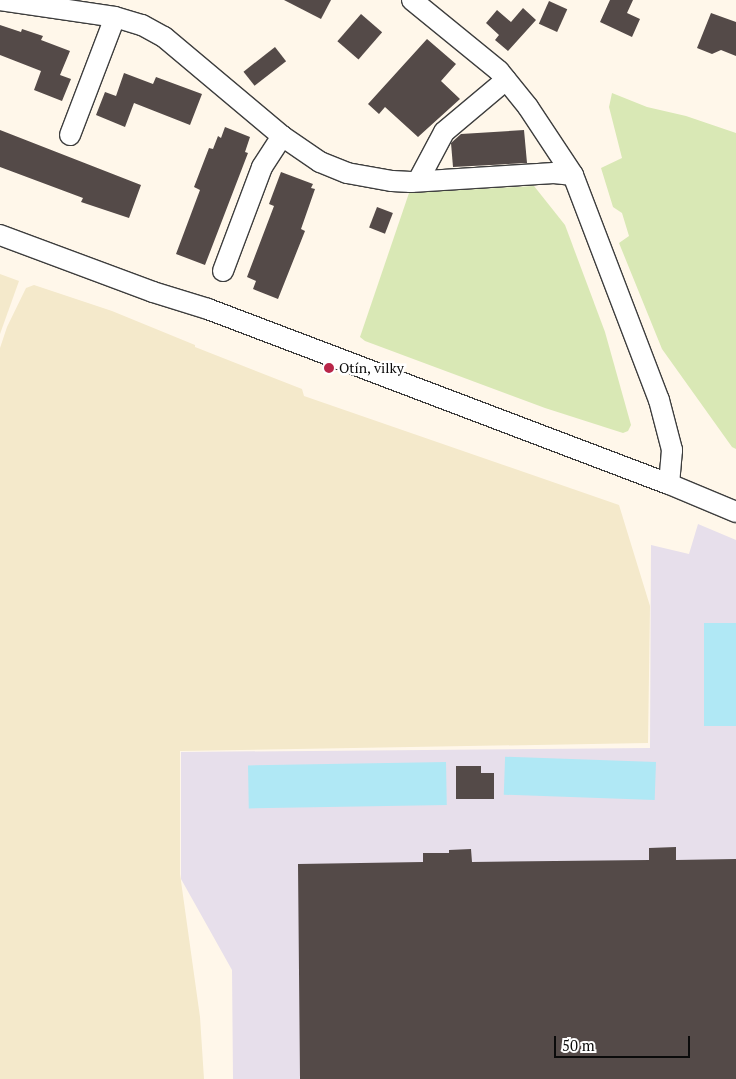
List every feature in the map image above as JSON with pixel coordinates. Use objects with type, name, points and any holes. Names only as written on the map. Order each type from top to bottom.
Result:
[{"type":"street","points":[[0,0],[115,18],[142,25],[164,37],[282,136],[320,162],[347,173],[392,182],[554,173],[573,175]]},
{"type":"street","points":[[412,0],[499,71],[528,107],[573,175],[659,400],[672,450],[669,484]]},
{"type":"street","points":[[70,135],[115,18]]},
{"type":"street","points":[[418,181],[444,132],[506,80]]},
{"type":"street","points":[[223,271],[262,167],[282,136]]},
{"type":"street","points":[[0,235],[153,292],[208,309],[669,484],[736,512]]},
{"type":"shaded area","points":[[0,274],[19,281],[0,334]]},
{"type":"shaded area","points":[[34,285],[112,311],[195,345],[195,347],[302,389],[304,396],[619,505],[650,606],[648,743],[180,751],[180,874],[200,1017],[204,1079],[0,1079],[0,348],[7,327],[26,288]]},
{"type":"shaded area","points":[[698,524],[736,540],[736,1079],[233,1079],[232,970],[181,879],[181,752],[650,748],[651,545],[689,554]]},
{"type":"green space","points":[[612,93],[647,107],[686,116],[736,133],[736,449],[732,447],[662,349],[619,243],[629,236],[622,213],[613,207],[601,168],[622,158],[609,107]]},
{"type":"green space","points":[[534,186],[565,225],[605,332],[631,425],[628,431],[623,433],[545,408],[365,341],[360,337],[409,193]]},
{"type":"water","points":[[704,623],[736,623],[736,726],[704,726]]},
{"type":"water","points":[[505,757],[656,762],[655,800],[504,795]]},
{"type":"water","points":[[446,762],[447,805],[249,808],[248,765]]},
{"type":"building","points":[[284,0],[331,0],[321,19]]},
{"type":"building","points":[[610,0],[633,0],[627,13],[640,19],[632,37],[600,22]]},
{"type":"building","points":[[549,1],[567,9],[557,32],[539,24]]},
{"type":"building","points":[[523,8],[536,20],[508,51],[495,40],[499,35],[486,23],[497,10],[511,22]]},
{"type":"building","points":[[711,13],[736,22],[736,56],[721,50],[712,54],[697,48]]},
{"type":"building","points":[[361,14],[382,32],[359,60],[337,41]]},
{"type":"building","points":[[0,25],[21,32],[22,29],[43,36],[41,40],[70,51],[60,75],[71,79],[62,101],[34,90],[41,71],[0,55]]},
{"type":"building","points":[[427,39],[456,64],[441,81],[460,99],[418,137],[385,107],[379,114],[368,104]]},
{"type":"building","points":[[275,47],[286,61],[255,86],[243,72]]},
{"type":"building","points":[[124,73],[153,84],[156,77],[202,94],[190,125],[134,103],[125,127],[96,115],[105,92],[116,96]]},
{"type":"building","points":[[225,127],[250,137],[245,152],[248,153],[205,265],[176,254],[200,190],[194,187],[209,148],[213,149],[218,136],[221,138]]},
{"type":"building","points":[[0,130],[141,185],[129,218],[81,202],[83,198],[0,167]]},
{"type":"building","points":[[524,130],[527,163],[453,167],[451,143],[461,134]]},
{"type":"building","points":[[281,172],[313,184],[311,188],[315,189],[301,229],[305,231],[278,299],[253,289],[256,281],[247,277],[274,206],[269,204]]},
{"type":"building","points":[[377,207],[393,213],[385,234],[369,228]]},
{"type":"building","points":[[456,766],[481,766],[481,773],[494,773],[494,799],[456,799]]},
{"type":"building","points":[[676,847],[676,860],[736,859],[736,1079],[300,1079],[298,864],[423,862],[423,853],[449,853],[449,850],[471,849],[472,862],[649,860],[649,848]]},
{"type":"place","name":"Otín, vilky","points":[[329,368]]}]
